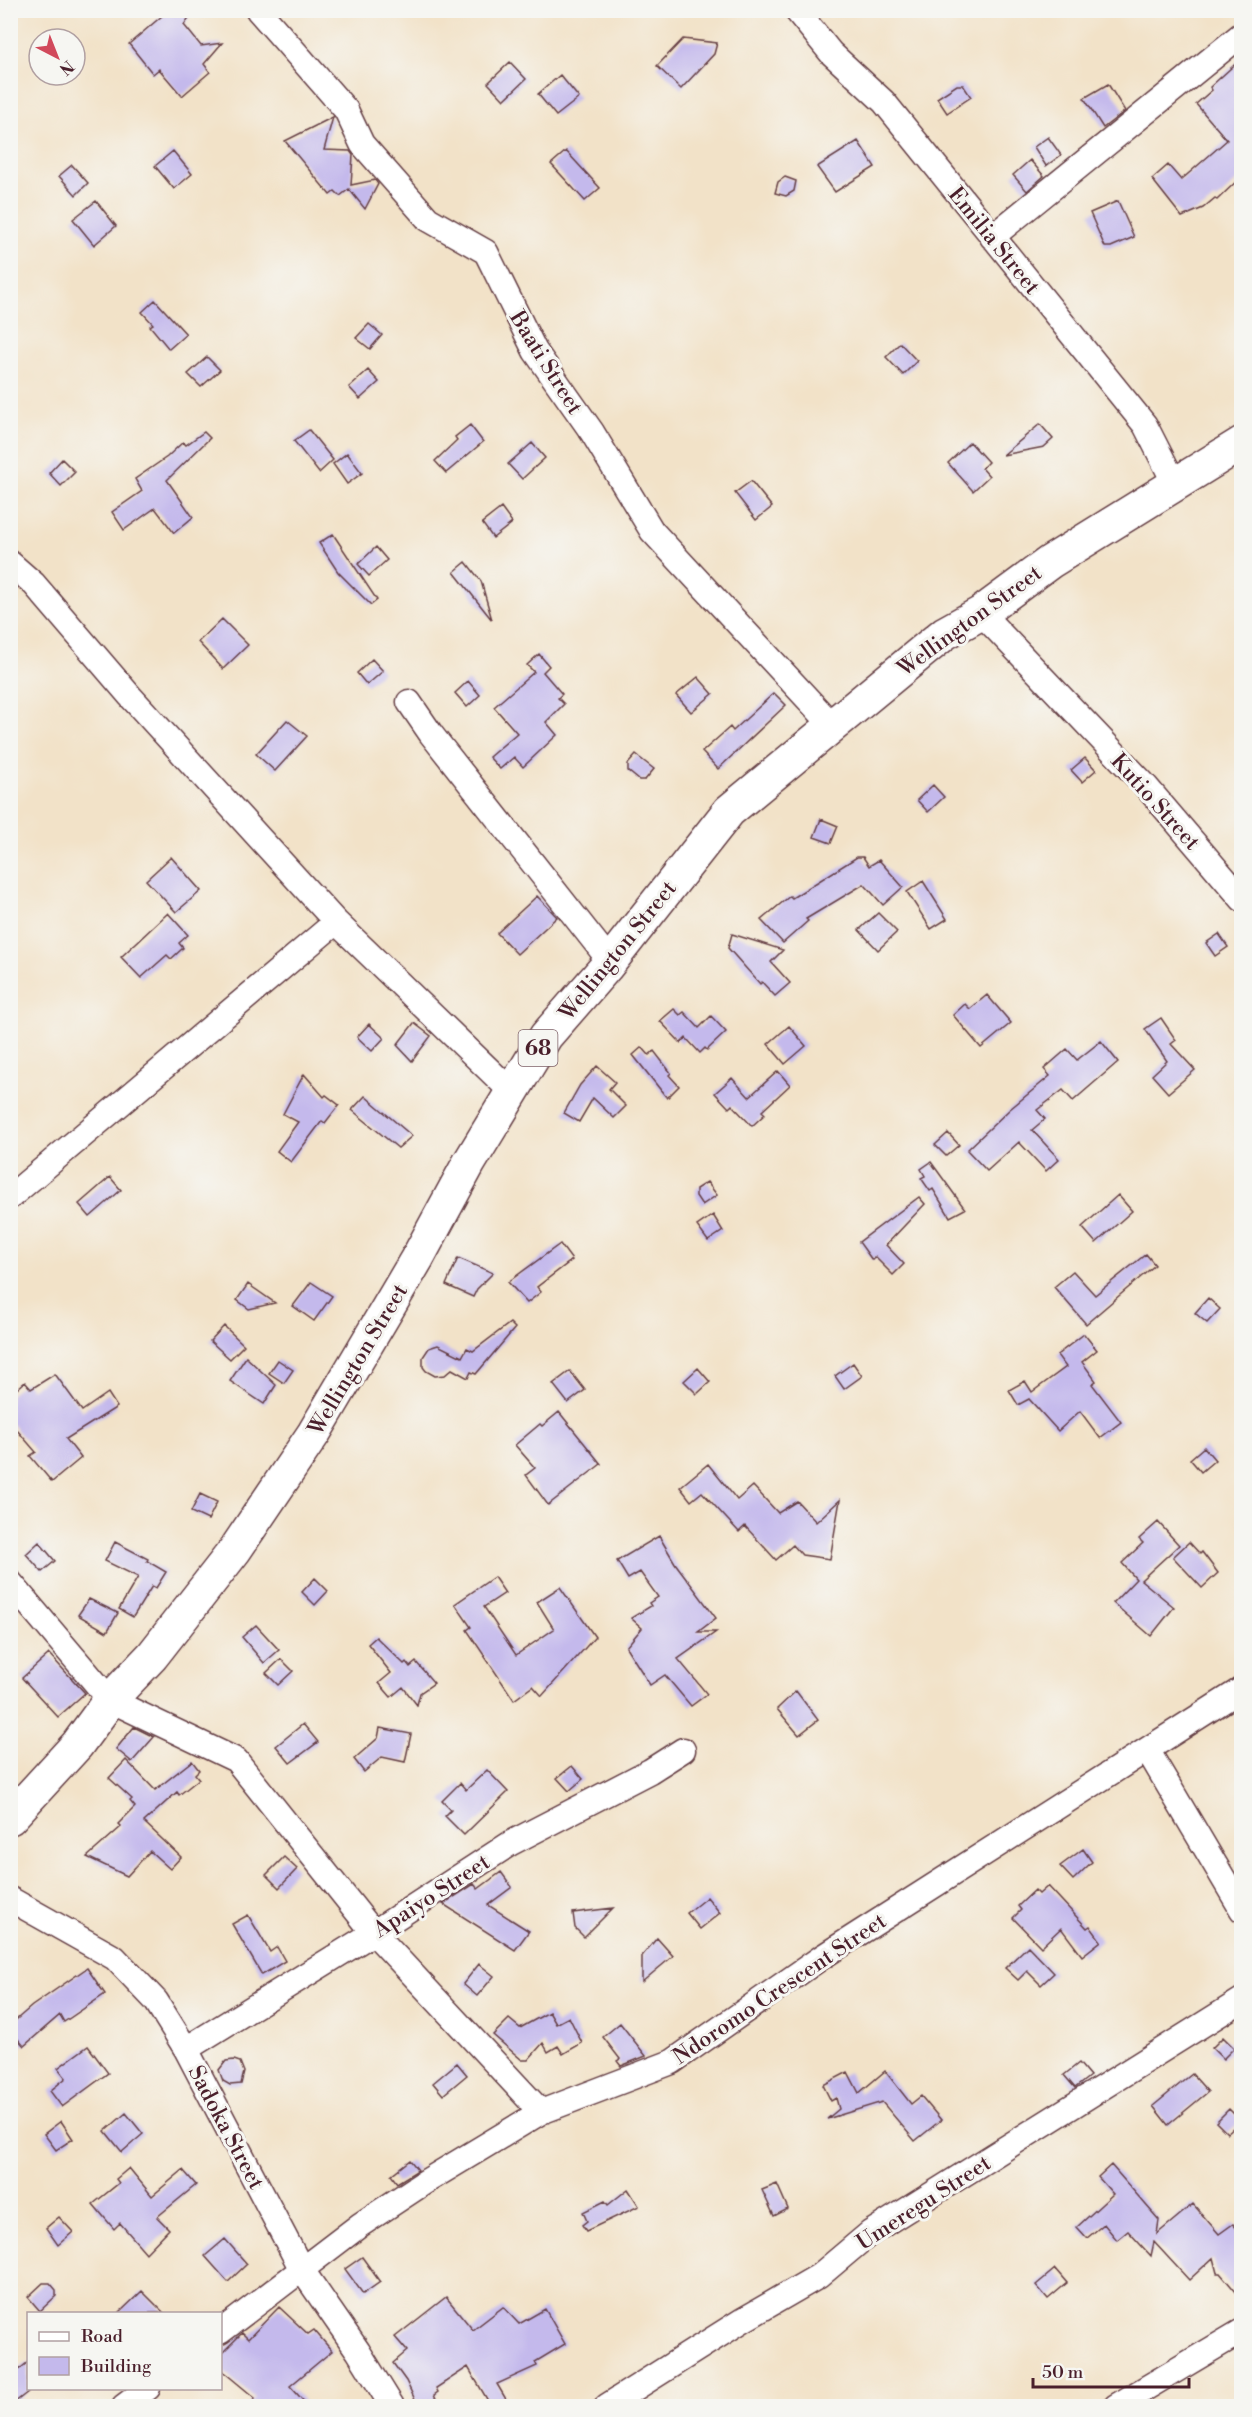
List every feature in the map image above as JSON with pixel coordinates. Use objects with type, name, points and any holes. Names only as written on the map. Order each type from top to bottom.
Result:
[{"type":"main road","name":"Wellington Street","points":[[10,1818],[77,1745],[110,1700],[152,1656],[235,1550],[314,1433],[418,1257],[469,1163],[546,1036],[610,961],[729,811],[831,724],[945,633],[981,613],[1050,562],[1242,443]]},
{"type":"street","name":"Baati Street","points":[[258,10],[346,110],[362,144],[428,219],[486,252],[535,351],[592,432],[652,531],[831,724]]},
{"type":"street","name":"Emilia Street","points":[[796,10],[831,53],[884,102],[1145,425],[1175,484]]},
{"type":"street","points":[[993,237],[1242,34]]},
{"type":"street","points":[[10,563],[34,584],[130,696],[336,922],[512,1092]]},
{"type":"street","name":"Kutio Street","points":[[981,613],[1144,784],[1242,899]]},
{"type":"street","points":[[409,702],[431,734],[610,961]]},
{"type":"street","points":[[10,1197],[336,922]]},
{"type":"street","points":[[10,1582],[110,1700],[236,1760],[374,1933],[541,2112]]},
{"type":"street","name":"Ndoromo Crescent Street","points":[[222,2330],[360,2225],[425,2182],[541,2112],[672,2062],[822,1957],[1242,1689]]},
{"type":"street","name":"Apaiyo Street","points":[[186,2049],[374,1933],[511,1843],[586,1802],[650,1771],[682,1750]]},
{"type":"street","points":[[1148,1751],[1242,1910]]},
{"type":"street","name":"Sadoka Street","points":[[10,1899],[115,1958],[156,2001],[186,2049],[302,2270],[358,2351],[392,2406]]},
{"type":"street","name":"Umeregu Street","points":[[607,2406],[743,2320],[819,2276],[870,2233],[1242,2000]]},
{"type":"street","points":[[1116,2406],[1242,2331]]},
{"type":"street","points":[[124,2406],[145,2390]]},
{"type":"building","points":[[169,10],[194,10],[184,25],[201,46],[222,43],[204,64],[210,72],[182,96],[159,69],[153,74],[129,44]]},
{"type":"building","points":[[683,39],[717,43],[714,54],[681,89],[657,66]]},
{"type":"building","points":[[1242,58],[1242,176],[1217,200],[1215,198],[1203,208],[1182,217],[1152,179],[1168,165],[1181,180],[1227,140],[1196,104],[1212,90],[1210,87]]},
{"type":"building","points":[[510,62],[526,79],[504,100],[488,83]]},
{"type":"building","points":[[560,75],[579,98],[556,116],[538,94]]},
{"type":"building","points":[[1108,84],[1125,111],[1103,128],[1084,98]]},
{"type":"building","points":[[957,85],[963,85],[971,97],[947,113],[937,98]]},
{"type":"building","points":[[333,117],[324,150],[350,151],[353,155],[351,185],[375,180],[378,184],[365,209],[349,189],[340,196],[335,191],[330,195],[285,141]]},
{"type":"building","points":[[1048,137],[1061,155],[1046,166],[1034,147]]},
{"type":"building","points":[[858,141],[875,167],[835,192],[817,167]]},
{"type":"building","points":[[173,151],[192,174],[174,189],[155,166]]},
{"type":"building","points":[[566,151],[600,188],[585,201],[551,164]]},
{"type":"building","points":[[1030,160],[1044,176],[1027,191],[1013,175]]},
{"type":"building","points":[[72,165],[88,183],[76,195],[59,176]]},
{"type":"building","points":[[785,177],[796,181],[794,191],[786,196],[775,193],[778,182]]},
{"type":"building","points":[[96,201],[116,226],[94,245],[73,219]]},
{"type":"building","points":[[1118,201],[1134,237],[1111,247],[1105,247],[1090,213]]},
{"type":"building","points":[[155,300],[186,334],[169,349],[150,326],[153,324],[142,312]]},
{"type":"building","points":[[369,324],[382,335],[370,349],[356,338]]},
{"type":"building","points":[[900,343],[917,361],[903,375],[886,357]]},
{"type":"building","points":[[207,357],[220,370],[201,387],[188,374]]},
{"type":"building","points":[[368,370],[379,382],[360,399],[349,387]]},
{"type":"building","points":[[1040,424],[1053,439],[1044,447],[1003,455]]},
{"type":"building","points":[[470,425],[483,442],[446,473],[435,461],[457,440],[455,437]]},
{"type":"building","points":[[309,430],[333,460],[319,473],[294,441]]},
{"type":"building","points":[[204,432],[210,438],[167,480],[193,517],[174,533],[155,508],[124,530],[112,512],[142,491],[135,479],[167,457],[183,442],[186,445]]},
{"type":"building","points":[[970,442],[988,462],[982,468],[989,476],[973,491],[948,463]]},
{"type":"building","points":[[532,443],[545,458],[522,479],[508,464]]},
{"type":"building","points":[[347,453],[362,473],[347,484],[333,464]]},
{"type":"building","points":[[62,459],[75,472],[61,486],[49,473]]},
{"type":"building","points":[[751,481],[772,507],[756,520],[735,493]]},
{"type":"building","points":[[501,508],[512,523],[493,538],[482,523]]},
{"type":"building","points":[[333,534],[377,600],[371,605],[338,572],[319,543]]},
{"type":"building","points":[[376,547],[387,560],[369,576],[358,564]]},
{"type":"building","points":[[466,562],[481,581],[492,620],[454,572]]},
{"type":"building","points":[[222,619],[248,645],[223,669],[198,642]]},
{"type":"building","points":[[539,654],[549,666],[543,672],[562,694],[558,698],[564,704],[546,722],[557,735],[523,767],[514,757],[500,769],[489,757],[517,733],[494,707],[534,672],[527,665]]},
{"type":"building","points":[[372,659],[383,671],[367,685],[357,673]]},
{"type":"building","points":[[698,677],[713,694],[691,712],[676,695]]},
{"type":"building","points":[[468,681],[480,695],[467,707],[455,693]]},
{"type":"building","points":[[774,693],[786,705],[718,769],[702,752],[730,727],[733,731]]},
{"type":"building","points":[[287,720],[307,736],[275,771],[256,754]]},
{"type":"building","points":[[636,755],[654,769],[645,780],[639,780],[628,771],[628,764]]},
{"type":"building","points":[[1085,758],[1096,770],[1082,782],[1071,770]]},
{"type":"building","points":[[933,785],[944,797],[928,812],[917,800]]},
{"type":"building","points":[[821,819],[838,826],[831,843],[814,837]]},
{"type":"building","points":[[171,857],[201,891],[176,912],[146,880]]},
{"type":"building","points":[[857,857],[863,857],[869,866],[879,860],[903,887],[883,905],[864,884],[806,919],[808,921],[783,943],[761,920],[790,896],[792,898]]},
{"type":"building","points":[[923,881],[947,919],[931,929],[907,892]]},
{"type":"building","points":[[537,896],[557,917],[517,954],[497,933]]},
{"type":"building","points":[[168,913],[188,935],[179,943],[183,948],[171,959],[167,955],[141,978],[121,957]]},
{"type":"building","points":[[878,913],[897,932],[878,950],[859,930]]},
{"type":"building","points":[[732,934],[783,950],[771,962],[790,983],[775,996],[762,982],[760,984],[728,948]]},
{"type":"building","points":[[1219,934],[1228,947],[1215,956],[1206,943]]},
{"type":"building","points":[[987,995],[1011,1023],[981,1048],[953,1015],[965,1004],[970,1009]]},
{"type":"building","points":[[674,1009],[680,1015],[684,1012],[699,1028],[711,1016],[726,1032],[707,1050],[705,1048],[700,1053],[686,1038],[681,1043],[660,1021]]},
{"type":"building","points":[[1161,1018],[1176,1040],[1171,1044],[1195,1070],[1168,1093],[1152,1075],[1167,1061],[1145,1029]]},
{"type":"building","points":[[414,1023],[431,1036],[412,1061],[397,1045]]},
{"type":"building","points":[[369,1024],[384,1038],[372,1051],[357,1037]]},
{"type":"building","points":[[789,1026],[806,1046],[785,1064],[768,1044]]},
{"type":"building","points":[[1101,1041],[1118,1062],[1073,1101],[1063,1090],[1037,1110],[1045,1119],[1032,1130],[1059,1159],[1046,1171],[1019,1142],[987,1171],[967,1150],[1010,1109],[1050,1076],[1044,1069],[1067,1049],[1077,1060]]},
{"type":"building","points":[[642,1047],[649,1055],[654,1051],[679,1086],[667,1098],[633,1055]]},
{"type":"building","points":[[597,1066],[615,1082],[609,1089],[626,1106],[614,1118],[593,1098],[579,1122],[564,1113],[580,1085]]},
{"type":"building","points":[[778,1071],[790,1085],[762,1111],[765,1114],[752,1126],[732,1105],[729,1108],[715,1093],[732,1078],[749,1097]]},
{"type":"building","points":[[304,1074],[324,1097],[326,1095],[339,1105],[325,1123],[322,1121],[291,1162],[277,1151],[298,1122],[283,1114]]},
{"type":"building","points":[[365,1096],[412,1136],[398,1148],[352,1110]]},
{"type":"building","points":[[948,1133],[959,1145],[946,1156],[935,1145]]},
{"type":"building","points":[[931,1162],[965,1209],[950,1217],[933,1189],[930,1191],[921,1178],[925,1176],[921,1169]]},
{"type":"building","points":[[110,1177],[121,1190],[90,1217],[79,1204]]},
{"type":"building","points":[[707,1182],[717,1195],[702,1205],[696,1196],[696,1189]]},
{"type":"building","points":[[1118,1195],[1132,1211],[1096,1243],[1082,1227]]},
{"type":"building","points":[[919,1197],[925,1204],[886,1245],[904,1264],[893,1275],[875,1257],[872,1260],[859,1242]]},
{"type":"building","points":[[713,1215],[723,1231],[708,1241],[697,1226]]},
{"type":"building","points":[[560,1244],[572,1260],[537,1287],[541,1292],[527,1303],[508,1282]]},
{"type":"building","points":[[1146,1254],[1155,1265],[1086,1324],[1054,1287],[1073,1271],[1095,1295]]},
{"type":"building","points":[[458,1258],[493,1273],[477,1289],[473,1297],[446,1285]]},
{"type":"building","points":[[311,1282],[332,1296],[314,1321],[293,1306]]},
{"type":"building","points":[[248,1284],[275,1303],[249,1309],[237,1300]]},
{"type":"building","points":[[1208,1298],[1220,1309],[1207,1323],[1195,1313]]},
{"type":"building","points":[[510,1323],[515,1328],[476,1374],[471,1372],[468,1378],[452,1369],[445,1375],[435,1376],[423,1367],[423,1357],[429,1348],[438,1345],[462,1357],[467,1348],[473,1351]]},
{"type":"building","points":[[224,1326],[244,1345],[230,1359],[210,1341]]},
{"type":"building","points":[[1084,1334],[1097,1350],[1082,1362],[1096,1381],[1092,1384],[1121,1422],[1100,1438],[1080,1411],[1058,1431],[1029,1399],[1018,1405],[1009,1390],[1025,1381],[1032,1392],[1066,1367],[1057,1355]]},
{"type":"building","points":[[246,1357],[276,1385],[264,1404],[230,1381]]},
{"type":"building","points":[[278,1360],[293,1370],[284,1383],[269,1373]]},
{"type":"building","points":[[853,1363],[862,1376],[844,1389],[835,1376]]},
{"type":"building","points":[[698,1368],[710,1382],[697,1394],[684,1381]]},
{"type":"building","points":[[570,1371],[585,1390],[568,1403],[553,1384]]},
{"type":"building","points":[[55,1374],[82,1411],[108,1393],[117,1407],[66,1439],[81,1458],[52,1482],[30,1456],[36,1452],[10,1422],[10,1395],[25,1382],[31,1389]]},
{"type":"building","points":[[559,1412],[601,1464],[548,1505],[526,1475],[535,1468],[515,1445],[540,1424],[542,1426]]},
{"type":"building","points":[[1204,1447],[1215,1460],[1201,1472],[1190,1459]]},
{"type":"building","points":[[708,1464],[737,1500],[753,1486],[778,1513],[797,1501],[816,1522],[840,1500],[830,1559],[802,1555],[793,1545],[776,1560],[745,1526],[739,1532],[702,1492],[691,1501],[680,1487]]},
{"type":"building","points":[[200,1494],[217,1502],[208,1520],[191,1512]]},
{"type":"building","points":[[1158,1522],[1179,1545],[1141,1580],[1174,1607],[1151,1636],[1113,1603],[1136,1579],[1122,1563],[1143,1543],[1139,1539]]},
{"type":"building","points":[[659,1536],[675,1563],[716,1618],[698,1632],[716,1632],[678,1659],[707,1694],[691,1706],[665,1675],[650,1685],[626,1647],[642,1628],[631,1618],[651,1606],[649,1603],[658,1597],[640,1572],[628,1579],[617,1561]]},
{"type":"building","points":[[39,1542],[55,1561],[42,1572],[26,1554]]},
{"type":"building","points":[[115,1542],[148,1559],[147,1561],[166,1572],[156,1588],[152,1586],[133,1617],[119,1609],[138,1577],[105,1561]]},
{"type":"building","points":[[1189,1542],[1200,1554],[1202,1552],[1218,1573],[1202,1588],[1173,1557]]},
{"type":"building","points":[[494,1577],[505,1593],[484,1607],[516,1655],[554,1629],[537,1602],[560,1587],[595,1637],[542,1696],[533,1686],[514,1700],[467,1630],[471,1627],[455,1604]]},
{"type":"building","points":[[315,1578],[328,1591],[315,1605],[302,1592]]},
{"type":"building","points":[[89,1599],[118,1613],[107,1632],[78,1615]]},
{"type":"building","points":[[256,1625],[279,1650],[264,1663],[242,1637]]},
{"type":"building","points":[[376,1637],[404,1664],[406,1662],[410,1667],[416,1662],[434,1683],[420,1693],[417,1705],[403,1687],[391,1697],[379,1683],[391,1673],[368,1644]]},
{"type":"building","points":[[49,1654],[85,1693],[58,1717],[22,1678]]},
{"type":"building","points":[[281,1659],[293,1671],[278,1685],[266,1673]]},
{"type":"building","points":[[796,1691],[818,1720],[799,1735],[777,1709]]},
{"type":"building","points":[[303,1724],[318,1742],[290,1763],[276,1746]]},
{"type":"building","points":[[134,1727],[154,1737],[132,1762],[116,1749]]},
{"type":"building","points":[[380,1728],[411,1734],[405,1762],[382,1757],[364,1772],[354,1759],[378,1738]]},
{"type":"building","points":[[126,1760],[155,1790],[192,1761],[199,1770],[195,1774],[199,1779],[179,1795],[177,1792],[144,1822],[181,1857],[170,1869],[150,1851],[127,1876],[87,1857],[121,1827],[118,1824],[135,1807],[130,1801],[132,1799],[109,1778]]},
{"type":"building","points":[[572,1766],[583,1779],[569,1791],[557,1778]]},
{"type":"building","points":[[487,1770],[508,1792],[464,1835],[445,1816],[451,1810],[442,1801],[460,1783],[466,1790]]},
{"type":"building","points":[[1083,1849],[1092,1862],[1073,1880],[1060,1866]]},
{"type":"building","points":[[284,1857],[297,1869],[279,1888],[266,1875]]},
{"type":"building","points":[[501,1872],[512,1887],[488,1905],[529,1931],[515,1950],[443,1904],[474,1884],[478,1889]]},
{"type":"building","points":[[1048,1886],[1087,1928],[1090,1926],[1101,1941],[1082,1956],[1061,1928],[1041,1947],[1013,1918],[1021,1910],[1018,1906],[1035,1890],[1039,1894]]},
{"type":"building","points":[[707,1897],[720,1913],[700,1929],[687,1913]]},
{"type":"building","points":[[613,1908],[584,1937],[575,1928],[573,1913]]},
{"type":"building","points":[[248,1915],[270,1952],[277,1947],[285,1961],[262,1975],[232,1924]]},
{"type":"building","points":[[657,1938],[673,1956],[642,1982],[642,1956]]},
{"type":"building","points":[[1028,1946],[1054,1973],[1041,1985],[1027,1971],[1018,1980],[1005,1968]]},
{"type":"building","points":[[479,1964],[494,1976],[477,1996],[463,1984]]},
{"type":"building","points":[[87,1968],[105,1994],[64,2022],[60,2015],[24,2046],[10,2030],[10,2025],[32,2006]]},
{"type":"building","points":[[549,2012],[556,2024],[569,2017],[582,2043],[563,2054],[558,2046],[548,2052],[543,2043],[528,2060],[522,2060],[493,2035],[509,2019],[520,2028]]},
{"type":"building","points":[[620,2023],[646,2056],[621,2066],[617,2061],[620,2059],[603,2037]]},
{"type":"building","points":[[1223,2037],[1234,2048],[1223,2059],[1212,2048]]},
{"type":"building","points":[[88,2046],[108,2073],[62,2107],[50,2091],[66,2078],[58,2068]]},
{"type":"building","points":[[226,2061],[240,2062],[244,2072],[241,2084],[230,2085],[223,2081],[219,2070]]},
{"type":"building","points":[[457,2063],[467,2075],[443,2095],[433,2083]]},
{"type":"building","points":[[1079,2063],[1090,2076],[1075,2088],[1064,2075]]},
{"type":"building","points":[[885,2071],[911,2104],[921,2096],[941,2120],[915,2141],[882,2102],[827,2119],[839,2109],[836,2098],[831,2101],[823,2085],[848,2072],[859,2093]]},
{"type":"building","points":[[1192,2074],[1208,2092],[1168,2125],[1153,2106]]},
{"type":"building","points":[[1229,2109],[1241,2121],[1227,2133],[1216,2122]]},
{"type":"building","points":[[126,2113],[143,2134],[122,2152],[105,2131]]},
{"type":"building","points":[[61,2121],[73,2139],[56,2150],[44,2134]]},
{"type":"building","points":[[410,2160],[418,2170],[397,2183],[391,2175]]},
{"type":"building","points":[[1111,2165],[1159,2220],[1157,2234],[1193,2204],[1219,2234],[1233,2224],[1242,2235],[1242,2299],[1220,2273],[1217,2273],[1213,2258],[1189,2280],[1154,2242],[1151,2256],[1128,2231],[1117,2240],[1104,2224],[1087,2238],[1077,2227],[1113,2194],[1098,2177]]},
{"type":"building","points":[[129,2168],[152,2196],[183,2170],[196,2185],[157,2217],[169,2229],[146,2253],[120,2223],[114,2229],[93,2204],[119,2183],[116,2179]]},
{"type":"building","points":[[777,2184],[788,2209],[774,2216],[762,2190]]},
{"type":"building","points":[[628,2189],[639,2206],[586,2231],[582,2225],[587,2221],[583,2212],[605,2201],[608,2205]]},
{"type":"building","points":[[59,2217],[73,2232],[58,2245],[46,2228]]},
{"type":"building","points":[[225,2239],[247,2264],[228,2282],[205,2256]]},
{"type":"building","points":[[362,2257],[380,2282],[363,2294],[345,2269]]},
{"type":"building","points":[[1055,2269],[1067,2283],[1048,2299],[1036,2285]]},
{"type":"building","points":[[43,2283],[50,2283],[56,2290],[56,2296],[40,2311],[28,2297]]},
{"type":"building","points":[[142,2291],[163,2312],[120,2312]]},
{"type":"building","points":[[446,2297],[473,2330],[503,2307],[519,2324],[545,2309],[565,2344],[535,2362],[537,2366],[497,2384],[510,2406],[491,2406],[468,2367],[436,2388],[438,2392],[434,2395],[439,2406],[418,2406],[406,2381],[393,2363],[407,2351],[395,2337]]},
{"type":"building","points":[[279,2307],[308,2334],[314,2330],[332,2351],[290,2386],[308,2406],[247,2406],[255,2398],[222,2371],[222,2353],[242,2333],[248,2339]]},
{"type":"building","points":[[27,2363],[28,2392],[10,2406],[10,2377]]}]
